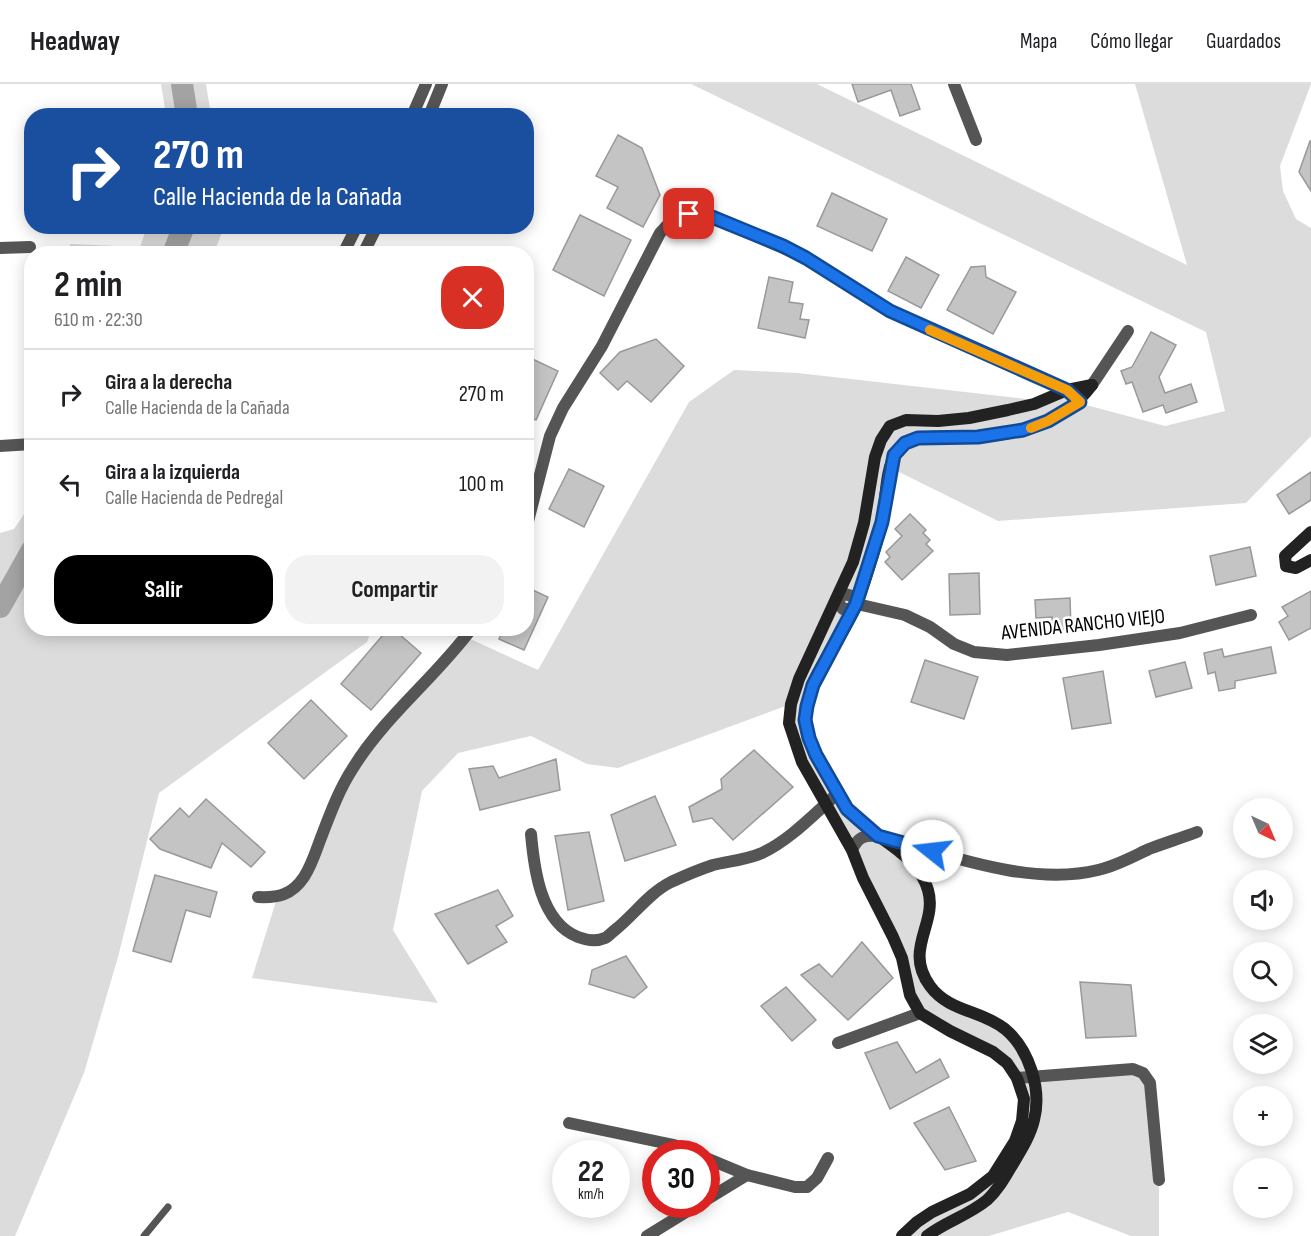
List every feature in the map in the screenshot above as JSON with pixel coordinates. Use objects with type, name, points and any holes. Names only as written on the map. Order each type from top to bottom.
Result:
[{"type":"street","points":[[416,108],[426,84]]},
{"type":"street","points":[[432,108],[442,84]]},
{"type":"street","points":[[954,84],[976,140]]},
{"type":"street","points":[[534,497],[550,436],[563,408],[602,346],[660,233],[672,220],[689,214],[712,217],[783,246],[898,315],[1067,390],[1080,402]]},
{"type":"street","points":[[0,248],[24,247]]},
{"type":"street","points":[[927,1236],[978,1207],[990,1198],[1002,1183],[1026,1142],[1035,1118],[1036,1096],[1032,1076],[1026,1054],[1004,1028],[986,1018],[945,1002],[931,988],[921,972],[919,953],[930,908],[929,891],[915,866],[847,809],[809,738],[805,720],[806,713],[813,685],[856,604],[882,522],[894,455],[905,443],[918,438],[978,437],[1023,430],[1048,421],[1080,402],[1128,331]]},
{"type":"street","points":[[902,1236],[932,1212],[970,1194],[993,1176],[1015,1141],[1022,1121],[1024,1100],[1017,1078],[1007,1063],[993,1052],[933,1022],[920,1013],[910,995],[902,958],[862,878],[852,850],[802,762],[789,723],[791,704],[799,680],[853,562],[864,523],[875,457],[881,440],[890,426],[906,420],[938,421],[969,418],[1034,404],[1067,390],[1092,385]]},
{"type":"street","points":[[0,446],[24,444]]},
{"type":"street","points":[[1311,532],[1285,556],[1286,566],[1296,568],[1311,560]]},
{"type":"street","name":"AVENIDA RANCHO VIEJO","points":[[836,600],[848,594],[852,596],[856,604],[905,615],[930,627],[954,644],[974,652],[1008,655],[1180,633],[1251,615]]},
{"type":"street","points":[[258,897],[277,898],[300,884],[308,871],[339,791],[354,766],[373,740],[465,636]]},
{"type":"street","points":[[531,834],[535,872],[542,896],[556,919],[564,927],[572,934],[589,941],[604,939],[667,884],[690,873],[762,853],[782,841],[837,794]]},
{"type":"street","points":[[852,850],[856,841],[865,835],[878,836],[1000,868],[1030,874],[1065,875],[1099,870],[1197,832]]},
{"type":"street","points":[[838,1043],[920,1013]]},
{"type":"street","points":[[1017,1078],[1132,1069],[1143,1073],[1150,1083],[1159,1180]]},
{"type":"street","points":[[569,1123],[650,1140]]},
{"type":"street","points":[[720,1164],[747,1175],[795,1187],[807,1187],[817,1178],[828,1158]]},
{"type":"street","points":[[720,1191],[747,1175]]},
{"type":"street","points":[[647,1236],[676,1218]]},
{"type":"lane","points":[[144,1236],[168,1207]]},
{"type":"shaded area","points":[[161,84],[206,84],[210,108],[165,108]]},
{"type":"shaded area","points":[[691,84],[817,84],[1187,265],[1135,84],[1311,84],[1280,166],[1283,191],[1296,219],[1311,228],[1311,436],[1246,503],[998,521],[891,468],[870,563],[827,657],[805,720],[837,794],[906,857],[929,891],[919,953],[931,988],[1004,1028],[1033,1076],[1143,1073],[1159,1180],[1159,1236],[1131,1236],[1068,1212],[989,1236],[902,1236],[981,1186],[1015,1141],[1024,1099],[1007,1063],[920,1013],[902,958],[802,762],[791,704],[618,768],[587,764],[531,736],[458,753],[422,791],[393,930],[438,1003],[252,978],[277,898],[300,884],[354,766],[466,637],[538,670],[689,402],[734,370],[798,373],[1045,401],[1086,393],[1072,404],[1090,406],[1165,426],[1225,411],[1206,332]]},
{"type":"shaded area","points":[[145,234],[221,234],[217,246],[140,246]]},
{"type":"shaded area","points":[[70,244],[117,246],[70,246]]},
{"type":"shaded area","points":[[24,514],[24,636],[369,636],[367,642],[159,793],[118,957],[84,1073],[15,1236],[0,1236],[0,533],[14,529]]},
{"type":"building","points":[[852,84],[911,84],[920,109],[900,116],[891,90],[858,102]]},
{"type":"building","points":[[618,135],[642,148],[660,195],[643,227],[607,208],[618,187],[596,176]]},
{"type":"building","points":[[1311,141],[1311,191],[1299,172]]},
{"type":"building","points":[[832,193],[887,219],[872,251],[817,226]]},
{"type":"building","points":[[580,215],[631,240],[604,296],[553,270]]},
{"type":"building","points":[[906,257],[939,275],[921,308],[888,291]]},
{"type":"building","points":[[985,266],[986,277],[1016,292],[993,334],[947,310],[971,267]]},
{"type":"building","points":[[769,277],[793,282],[789,302],[803,304],[800,319],[809,320],[805,338],[758,328]]},
{"type":"building","points":[[1151,332],[1176,345],[1159,377],[1165,393],[1191,384],[1197,402],[1166,413],[1163,405],[1143,412],[1132,382],[1126,384],[1121,371],[1132,367]]},
{"type":"building","points":[[656,339],[684,366],[651,402],[627,381],[618,390],[600,373],[620,352]]},
{"type":"building","points":[[534,360],[558,371],[536,420],[534,419]]},
{"type":"building","points":[[569,469],[604,486],[584,527],[549,509]]},
{"type":"building","points":[[1311,472],[1311,500],[1289,514],[1277,495]]},
{"type":"building","points":[[910,514],[926,530],[923,533],[930,540],[926,544],[933,551],[902,580],[885,562],[890,557],[886,552],[902,536],[895,529]]},
{"type":"building","points":[[1250,547],[1256,576],[1216,585],[1210,556]]},
{"type":"building","points":[[979,573],[980,614],[950,615],[949,574]]},
{"type":"building","points":[[534,591],[548,597],[534,628]]},
{"type":"building","points":[[1311,591],[1311,628],[1289,640],[1279,622],[1288,616],[1282,607]]},
{"type":"building","points":[[1070,598],[1071,629],[1053,630],[1052,617],[1036,618],[1035,600]]},
{"type":"building","points":[[382,636],[401,636],[421,653],[371,710],[341,684]]},
{"type":"building","points":[[500,636],[530,636],[524,650],[499,639]]},
{"type":"building","points":[[1271,647],[1276,673],[1235,681],[1235,688],[1219,691],[1215,672],[1208,674],[1204,653],[1222,649],[1224,657]]},
{"type":"building","points":[[925,660],[978,677],[964,719],[911,702]]},
{"type":"building","points":[[1185,662],[1192,688],[1156,697],[1149,671]]},
{"type":"building","points":[[1103,671],[1111,723],[1072,729],[1063,678]]},
{"type":"building","points":[[311,700],[347,736],[304,779],[268,743]]},
{"type":"building","points":[[754,750],[793,787],[733,840],[712,818],[693,822],[689,807],[722,789],[721,779]]},
{"type":"building","points":[[556,759],[560,790],[480,810],[469,769],[493,766],[499,778]]},
{"type":"building","points":[[655,796],[676,845],[625,861],[611,815]]},
{"type":"building","points":[[206,799],[265,852],[251,867],[222,843],[211,868],[160,849],[150,839],[180,808],[189,817]]},
{"type":"building","points":[[589,832],[604,901],[568,910],[555,836]]},
{"type":"building","points":[[155,875],[217,892],[210,917],[186,910],[171,962],[133,951]]},
{"type":"building","points":[[498,890],[513,916],[496,926],[507,942],[468,964],[435,914]]},
{"type":"building","points":[[862,942],[893,978],[848,1020],[801,975],[819,964],[832,977]]},
{"type":"building","points":[[626,956],[647,987],[634,998],[589,984],[592,970]]},
{"type":"building","points":[[1080,982],[1131,985],[1136,1036],[1086,1038]]},
{"type":"building","points":[[786,987],[816,1020],[792,1041],[761,1006]]},
{"type":"building","points":[[897,1042],[916,1073],[940,1059],[949,1077],[890,1109],[865,1053]]},
{"type":"building","points":[[949,1107],[976,1161],[945,1170],[914,1123]]},
{"type":"waterway","points":[[182,84],[186,108]]},
{"type":"waterway","points":[[176,246],[181,234]]},
{"type":"waterway","points":[[0,607],[24,564]]},
{"type":"slow traffic","points":[[930,330],[1067,390],[1080,402],[1031,428]]},
{"type":"route","points":[[689,214],[712,217],[783,246],[890,311],[1067,390],[1080,402],[1048,421],[1023,430],[978,437],[918,438],[905,443],[894,455],[890,468],[882,522],[856,604],[813,685],[805,720],[809,738],[816,755],[847,809],[878,836],[932,851]]}]
